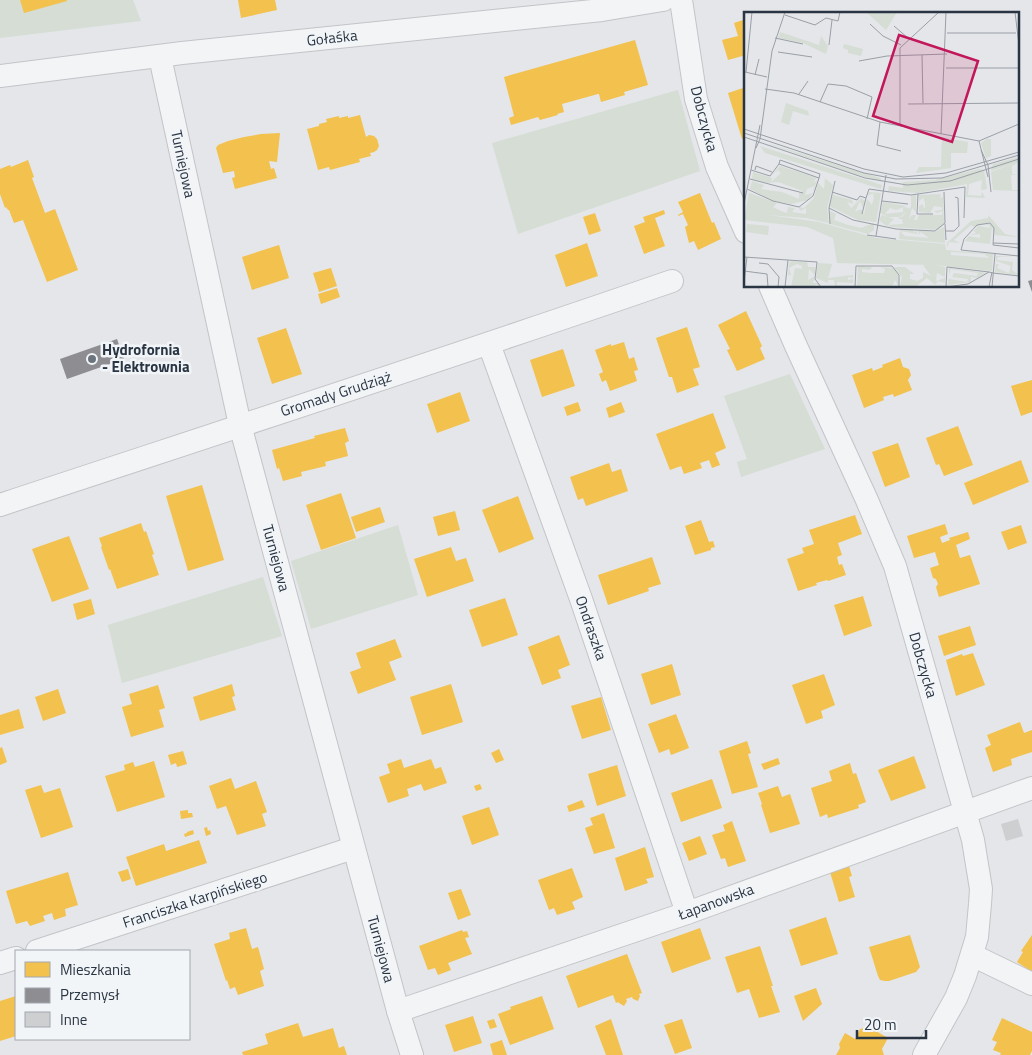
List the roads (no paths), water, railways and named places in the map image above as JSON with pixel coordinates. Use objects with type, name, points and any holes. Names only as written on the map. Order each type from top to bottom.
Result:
[{"type":"street","name":"Gołaśka","points":[[0,76],[160,56],[602,10],[663,0]]},
{"type":"street","name":"Dobczycka","points":[[681,0],[696,99],[717,167],[744,228]]},
{"type":"street","name":"Turniejowa","points":[[160,56],[240,425],[353,848],[412,1055]]},
{"type":"street","name":"Gromady Grudziąż","points":[[0,505],[488,344],[672,281]]},
{"type":"street","name":"Dobczycka","points":[[771,288],[895,566],[973,840],[980,889],[977,937],[956,998],[924,1055]]},
{"type":"street","name":"Ondraszka","points":[[488,344],[581,599],[688,912]]},
{"type":"street","name":"Łapanowska","points":[[398,1011],[688,912],[1032,788]]},
{"type":"street","name":"Franciszka Karpińskiego","points":[[40,950],[353,848]]},
{"type":"street","points":[[972,954],[1032,984]]},
{"type":"street","points":[[0,963],[15,958]]},
{"type":"place","name":"Hydrofornia - Elektrownia","points":[[92,359]]}]
